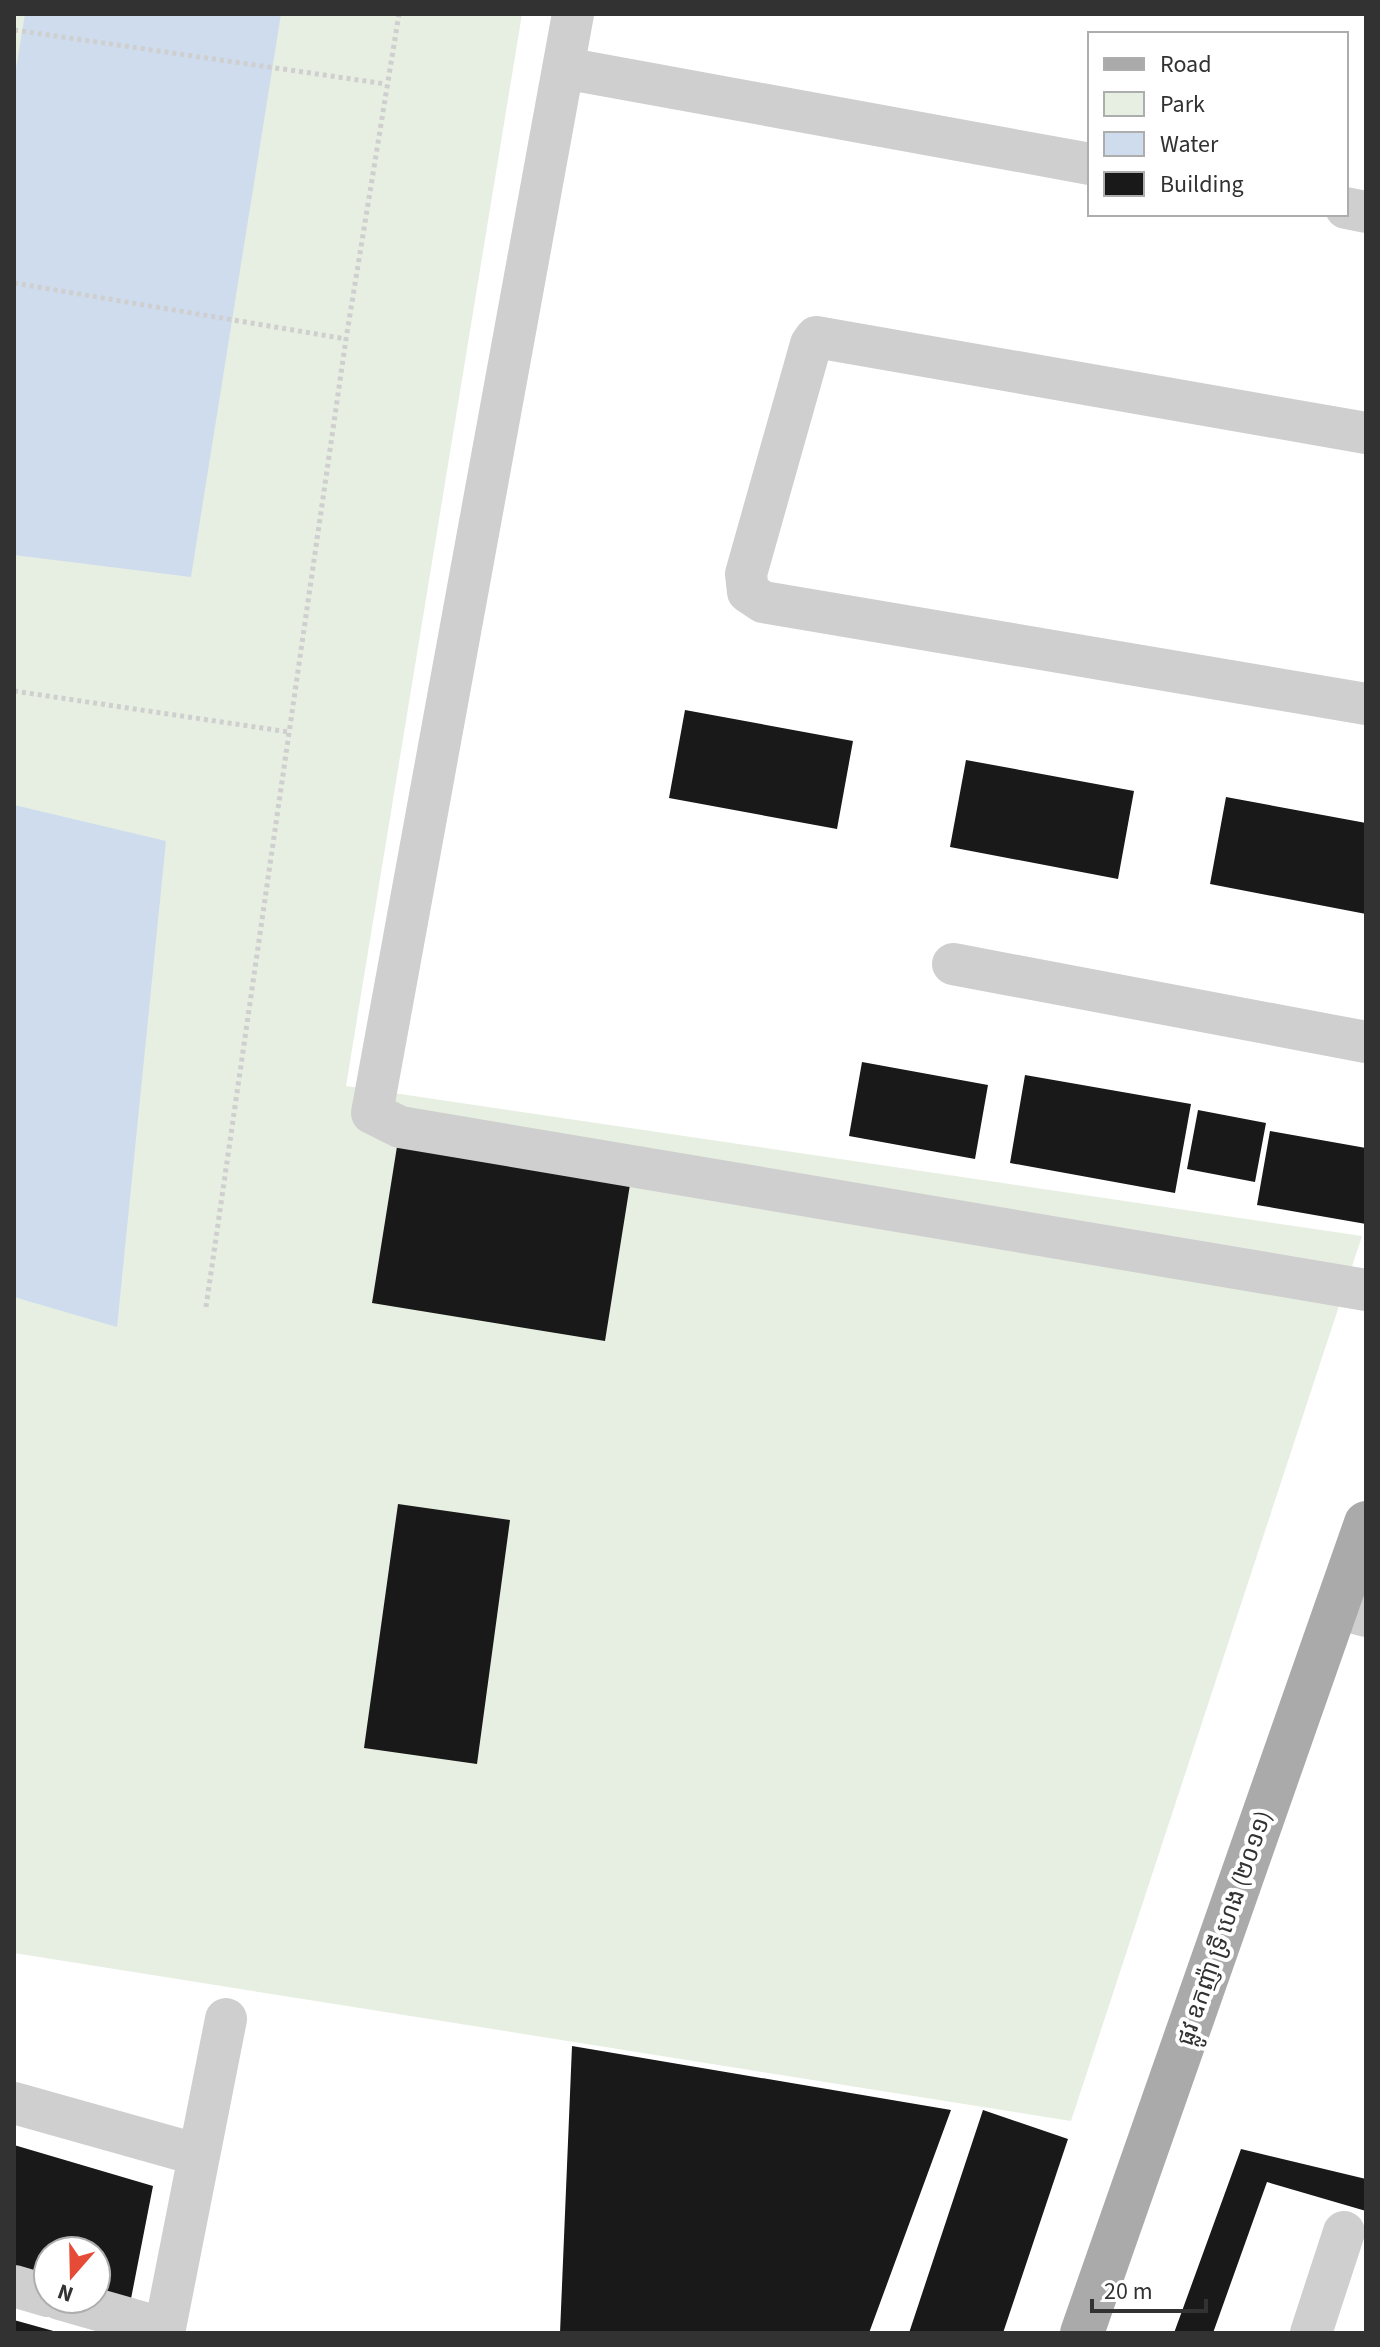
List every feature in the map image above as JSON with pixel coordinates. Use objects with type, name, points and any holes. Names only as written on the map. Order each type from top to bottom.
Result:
[{"type":"main road","name":"ផ្លូវ ឧកញ៉ា ទ្រី ហេង (២០១១)","points":[[1082,2333],[1351,1612],[1366,1523]]},
{"type":"street","points":[[573,14],[372,1113],[400,1127],[1366,1290]]},
{"type":"street","points":[[564,68],[1088,164]]},
{"type":"street","points":[[1366,433],[816,337],[811,344],[746,574],[748,592],[763,602],[1366,704]]},
{"type":"street","points":[[953,964],[1366,1042]]},
{"type":"street","points":[[112,2315],[165,2331],[226,2019]]},
{"type":"street","points":[[14,2103],[199,2155]]},
{"type":"street","points":[[1311,2333],[1344,2232]]},
{"type":"path","points":[[206,1307],[346,339],[399,14]]},
{"type":"path","points":[[14,30],[386,84]]},
{"type":"path","points":[[14,283],[346,339]]},
{"type":"path","points":[[14,691],[289,732]]},
{"type":"green space","points":[[14,14],[522,14],[346,1086],[1362,1236],[1071,2121],[14,1953]]},
{"type":"water","points":[[25,14],[281,14],[191,577],[14,555],[14,81]]},
{"type":"water","points":[[14,805],[166,841],[117,1327],[14,1297]]},
{"type":"building","points":[[685,710],[853,741],[837,829],[669,798]]},
{"type":"building","points":[[966,760],[1134,791],[1118,879],[950,847]]},
{"type":"building","points":[[1226,797],[1366,823],[1366,914],[1210,884]]},
{"type":"building","points":[[862,1062],[988,1085],[975,1159],[849,1136]]},
{"type":"building","points":[[1025,1075],[1191,1104],[1175,1193],[1010,1163]]},
{"type":"building","points":[[1198,1110],[1266,1123],[1255,1182],[1187,1169]]},
{"type":"building","points":[[1270,1131],[1366,1148],[1366,1224],[1257,1205]]},
{"type":"building","points":[[399,1134],[632,1172],[605,1341],[372,1303]]},
{"type":"building","points":[[398,1504],[510,1520],[477,1764],[364,1748]]},
{"type":"building","points":[[572,2046],[951,2110],[869,2333],[560,2333]]},
{"type":"building","points":[[983,2110],[1068,2139],[1003,2333],[909,2333]]},
{"type":"building","points":[[14,2145],[153,2186],[129,2309],[112,2304],[112,2235],[32,2235],[32,2282],[14,2277]]},
{"type":"building","points":[[1241,2149],[1366,2179],[1366,2211],[1267,2182],[1213,2333],[1174,2333]]},
{"type":"building","points":[[14,2320],[57,2332],[57,2333],[14,2333]]}]
